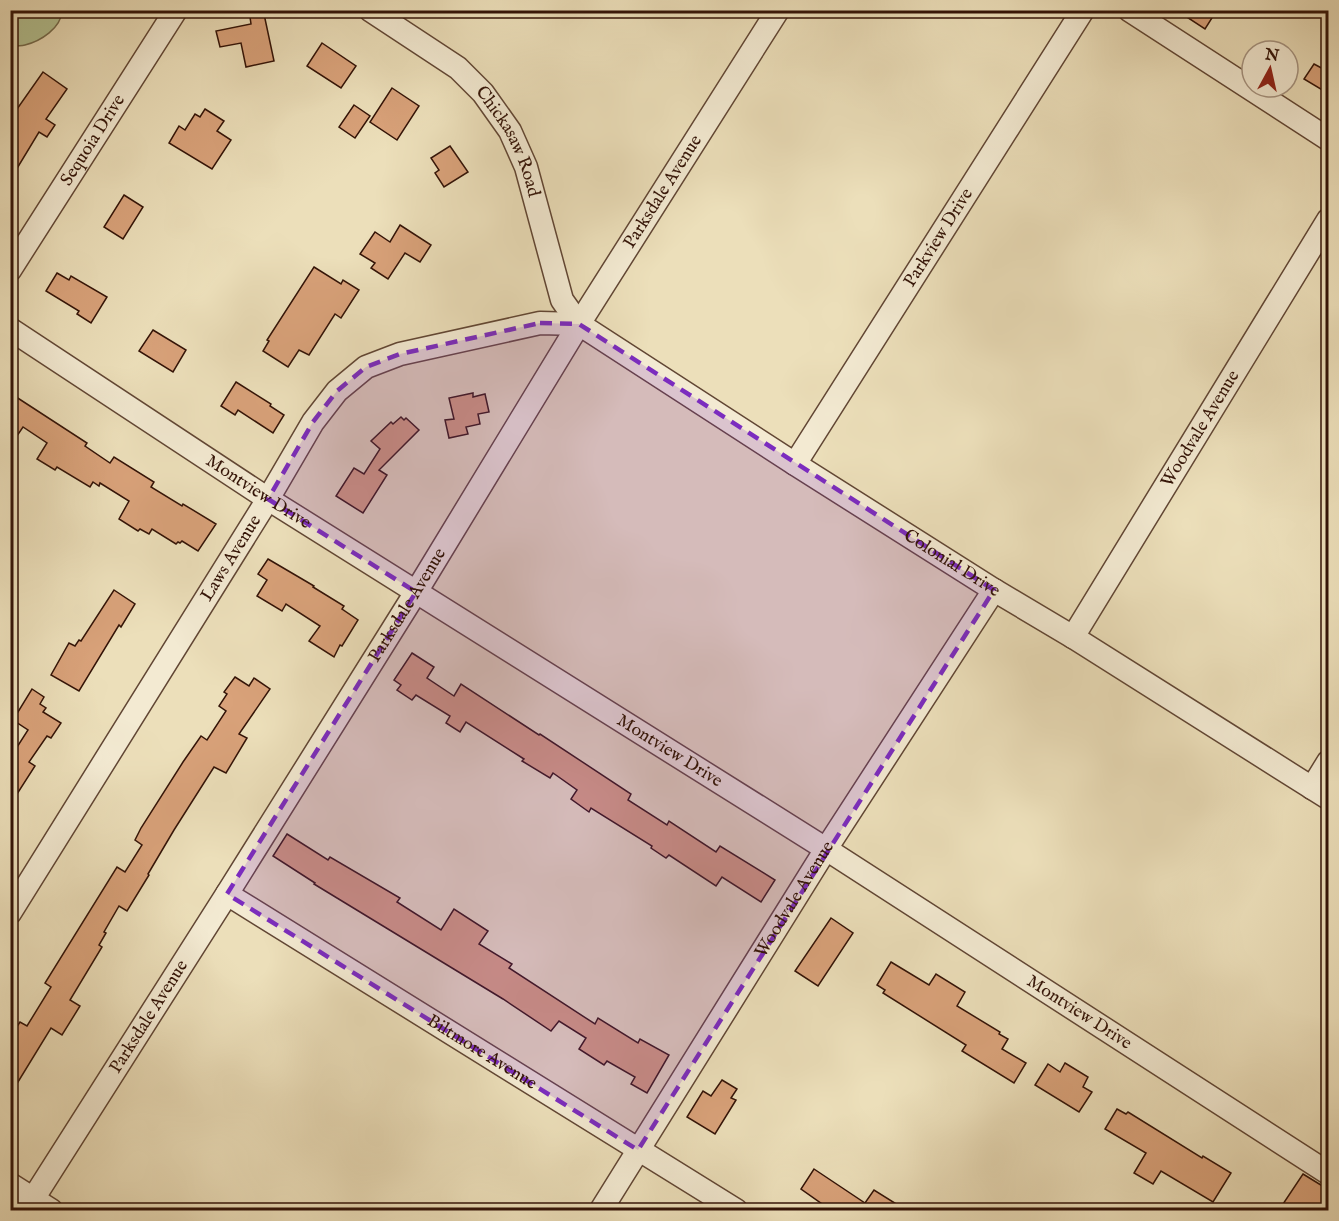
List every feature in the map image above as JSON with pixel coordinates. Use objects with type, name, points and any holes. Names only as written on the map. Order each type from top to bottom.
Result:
[{"type":"street","name":"Sequoia Drive","points":[[10,270],[176,10]]},
{"type":"street","name":"Chickasaw Road","points":[[369,10],[458,68],[483,93],[510,131],[526,167],[562,300],[579,324]]},
{"type":"street","name":"Parksdale Avenue","points":[[42,1205],[227,894],[416,592],[579,324],[778,10]]},
{"type":"street","name":"Parkview Drive","points":[[795,464],[1083,10]]},
{"type":"street","points":[[1129,10],[1329,139]]},
{"type":"street","name":"Woodvale Avenue","points":[[1073,637],[1329,220]]},
{"type":"street","name":"Laws Avenue","points":[[10,914],[268,499],[313,422],[338,391],[366,367],[400,354],[540,323],[579,324]]},
{"type":"street","name":"Colonial Drive","points":[[579,324],[994,590],[1073,637],[1320,793]]},
{"type":"street","name":"Montview Drive","points":[[10,329],[268,499],[826,849],[1329,1173]]},
{"type":"street","name":"Woodvale Avenue","points":[[601,1210],[826,849],[994,590]]},
{"type":"street","points":[[1320,793],[1329,762]]},
{"type":"street","name":"Biltmore Avenue","points":[[227,894],[736,1210]]},
{"type":"street","points":[[10,1184],[42,1205]]},
{"type":"street","points":[[10,1209],[42,1205]]},
{"type":"highlighted area","points":[[540,323],[579,324],[994,590],[638,1150],[227,894],[416,592],[268,499],[313,422],[337,391],[366,367],[400,354]]},
{"type":"green space","points":[[11,10],[62,11],[58,23],[49,33],[25,45],[11,46]]},
{"type":"building","points":[[1176,10],[1217,10],[1205,29]]},
{"type":"building","points":[[264,14],[274,61],[246,67],[241,43],[220,47],[216,31],[251,24],[250,17]]},
{"type":"building","points":[[322,43],[356,66],[341,88],[307,66]]},
{"type":"building","points":[[1314,64],[1329,72],[1329,94],[1304,79]]},
{"type":"building","points":[[43,72],[67,89],[46,119],[55,125],[47,137],[39,132],[10,180],[10,119]]},
{"type":"building","points":[[392,88],[419,106],[397,140],[370,122]]},
{"type":"building","points":[[354,105],[370,116],[355,138],[339,127]]},
{"type":"building","points":[[205,109],[224,121],[217,131],[231,140],[212,169],[169,143],[179,126],[185,130],[195,114],[200,117]]},
{"type":"building","points":[[450,146],[468,172],[444,187],[435,173],[439,170],[431,158]]},
{"type":"building","points":[[124,195],[143,207],[123,239],[104,227]]},
{"type":"building","points":[[400,225],[431,245],[420,262],[405,253],[388,279],[371,268],[375,263],[360,254],[375,232],[390,242]]},
{"type":"building","points":[[314,267],[341,284],[343,280],[359,290],[341,318],[335,314],[309,355],[299,350],[288,367],[263,351],[269,341],[267,340]]},
{"type":"building","points":[[57,273],[69,280],[71,276],[107,297],[91,323],[77,314],[79,311],[46,291]]},
{"type":"building","points":[[153,330],[186,350],[173,372],[139,351]]},
{"type":"building","points":[[236,382],[284,415],[273,433],[238,410],[235,415],[221,406]]},
{"type":"building","points":[[10,393],[87,443],[85,446],[110,463],[114,457],[154,482],[151,487],[216,524],[198,551],[182,541],[176,544],[152,529],[149,534],[140,529],[138,531],[119,519],[129,501],[100,483],[99,486],[93,482],[90,487],[57,467],[55,470],[37,459],[47,443],[23,427],[10,446]]},
{"type":"building","points":[[473,393],[473,397],[485,394],[489,412],[478,414],[480,424],[466,427],[468,434],[449,438],[445,420],[454,419],[449,398]]},
{"type":"building","points":[[401,417],[404,420],[406,418],[419,430],[379,470],[387,475],[363,513],[336,496],[354,468],[364,474],[380,449],[371,441],[391,422],[393,424]]},
{"type":"building","points":[[268,559],[344,606],[342,609],[358,620],[334,657],[309,641],[320,626],[286,604],[282,611],[257,596],[267,580],[258,574]]},
{"type":"building","points":[[114,590],[135,604],[121,627],[119,625],[79,691],[51,675],[69,643],[75,646],[79,640],[81,641]]},
{"type":"building","points":[[412,653],[434,667],[427,678],[454,696],[461,684],[631,794],[628,800],[667,825],[669,821],[716,852],[720,846],[775,880],[761,902],[722,877],[716,886],[669,855],[666,858],[651,848],[652,846],[591,808],[589,812],[571,799],[577,790],[553,773],[550,778],[466,722],[460,732],[446,723],[450,716],[416,695],[412,700],[397,690],[401,685],[394,680]]},
{"type":"building","points":[[235,677],[249,686],[254,678],[270,689],[239,734],[247,738],[226,773],[214,767],[127,911],[119,906],[104,932],[106,933],[99,945],[102,947],[70,1000],[80,1006],[62,1035],[51,1028],[10,1095],[10,1037],[20,1022],[27,1026],[51,987],[45,983],[117,867],[125,872],[142,845],[135,840],[141,828],[201,736],[207,740],[226,711],[219,706],[227,694],[224,692]]},
{"type":"building","points":[[32,689],[44,697],[40,704],[46,708],[43,712],[61,723],[51,738],[47,736],[29,762],[35,766],[10,805],[10,758],[28,730],[13,720]]},
{"type":"building","points":[[287,834],[328,860],[330,857],[400,898],[397,902],[441,930],[454,909],[488,931],[479,944],[512,964],[509,968],[595,1024],[598,1018],[638,1043],[640,1039],[669,1055],[647,1093],[631,1084],[635,1077],[607,1061],[604,1065],[579,1049],[586,1038],[559,1021],[551,1031],[503,999],[314,884],[273,856]]},
{"type":"building","points":[[831,918],[853,933],[818,986],[795,971]]},
{"type":"building","points":[[891,962],[929,985],[936,974],[965,992],[957,1006],[1000,1032],[999,1034],[1008,1039],[1002,1049],[1026,1063],[1014,1083],[962,1051],[966,1045],[883,993],[885,990],[877,985]]},
{"type":"building","points":[[1065,1063],[1088,1077],[1083,1087],[1092,1092],[1079,1112],[1035,1085],[1048,1064],[1060,1072]]},
{"type":"building","points":[[722,1080],[737,1089],[731,1098],[736,1100],[715,1134],[687,1117],[703,1091],[711,1096]]},
{"type":"building","points":[[1117,1109],[1126,1114],[1128,1112],[1202,1158],[1203,1156],[1231,1173],[1213,1202],[1161,1171],[1153,1184],[1134,1173],[1146,1153],[1105,1129]]},
{"type":"building","points":[[814,1169],[865,1203],[874,1190],[906,1210],[817,1210],[822,1204],[801,1189]]},
{"type":"building","points":[[1303,1174],[1329,1190],[1329,1210],[1294,1210],[1283,1204]]}]
